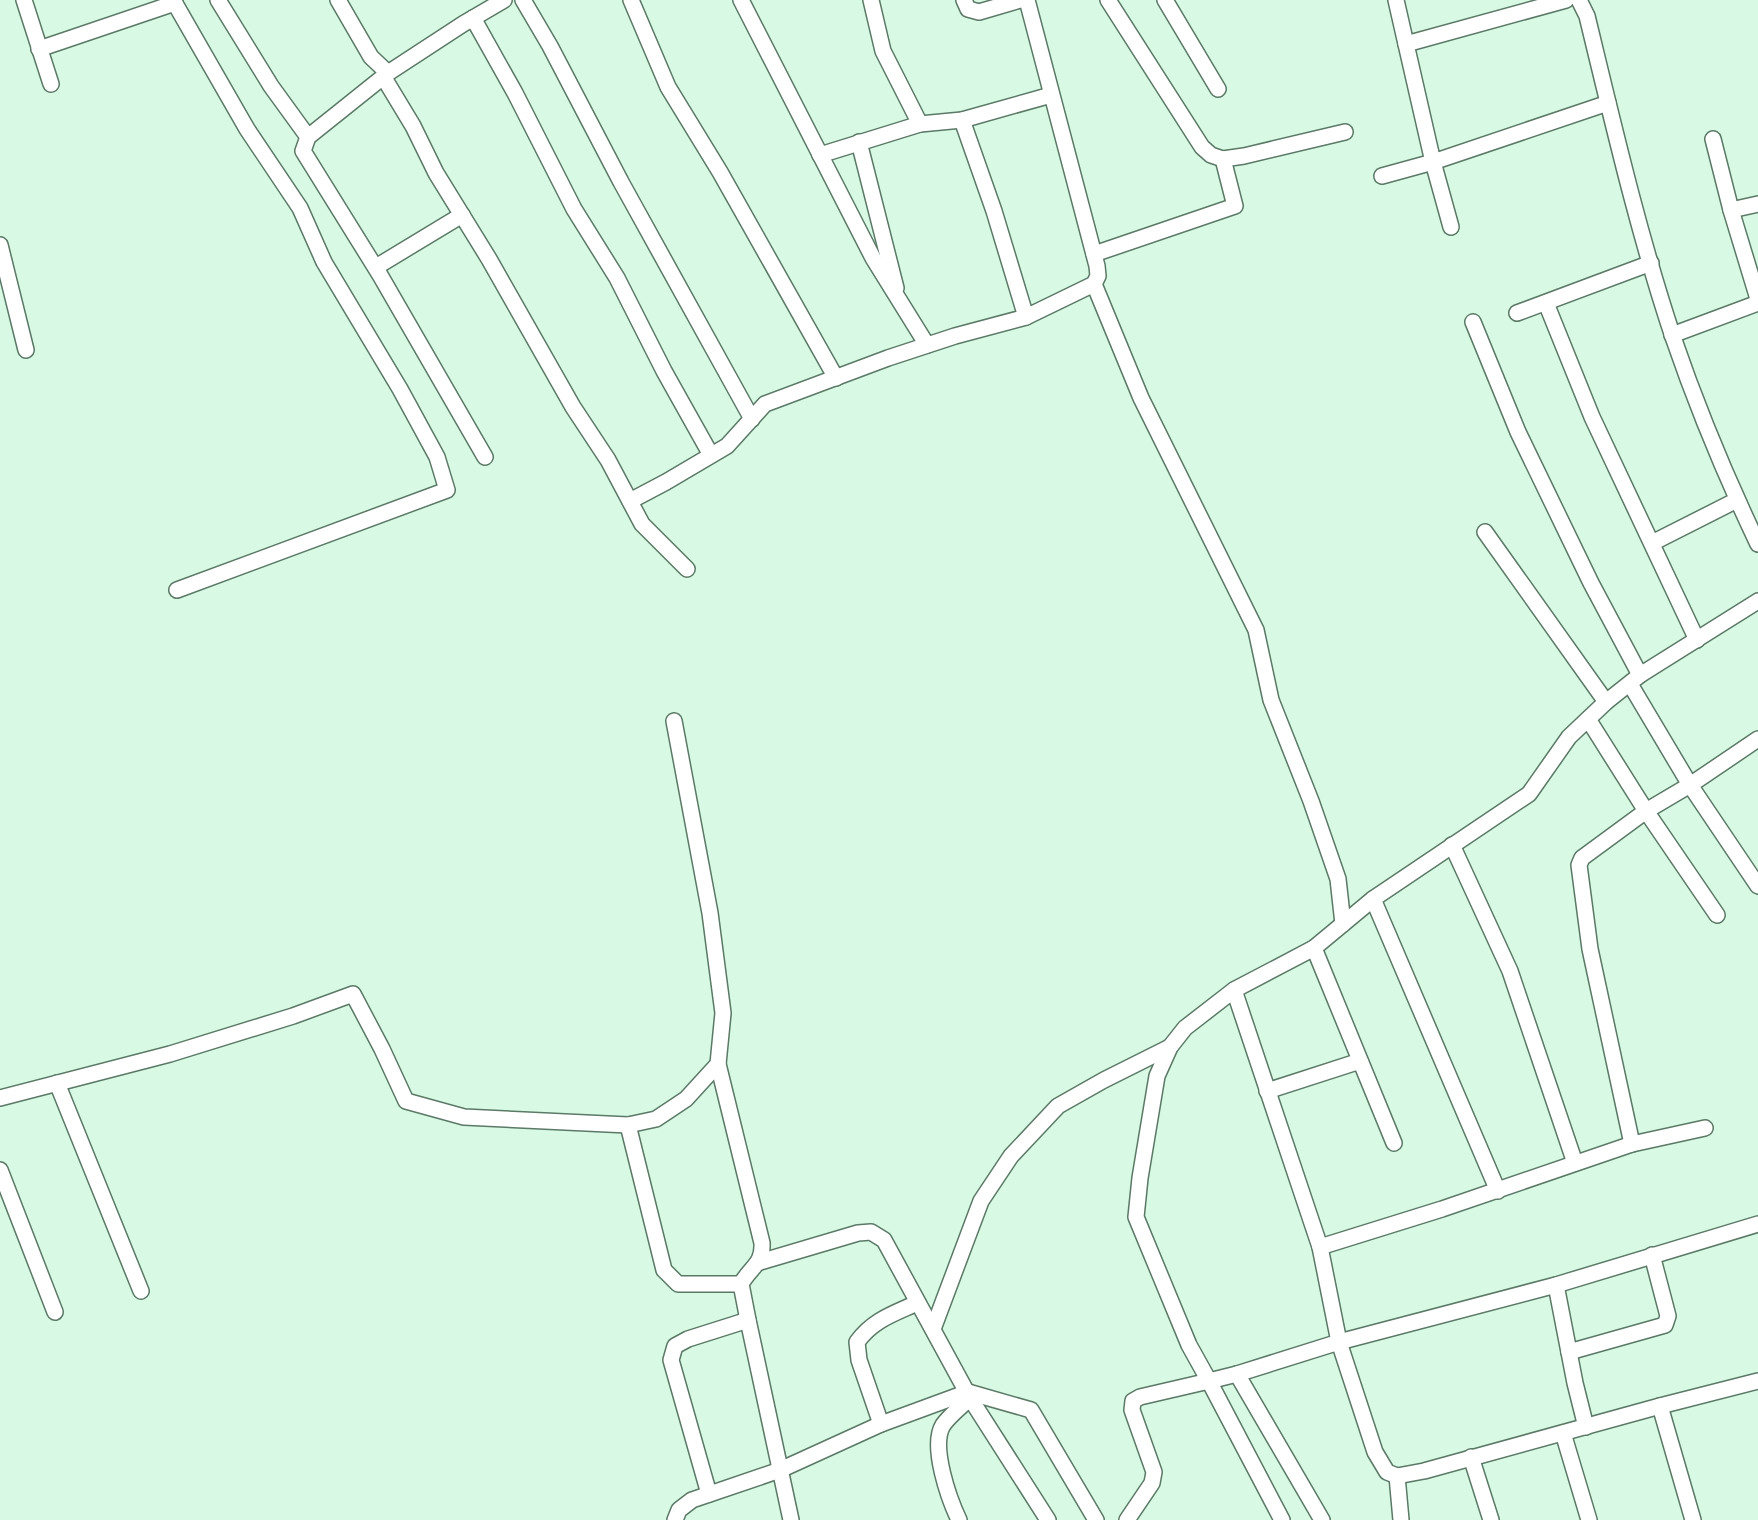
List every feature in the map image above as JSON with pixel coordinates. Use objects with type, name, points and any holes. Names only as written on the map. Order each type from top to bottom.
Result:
[{"type":"street","points":[[24,0],[51,84]]},
{"type":"street","points":[[218,0],[271,86],[308,136]]},
{"type":"street","points":[[338,0],[371,57],[386,76],[436,173],[489,259],[573,407],[608,460],[642,524],[687,569]]},
{"type":"street","points":[[484,457],[376,267],[303,151],[308,136],[386,76],[504,0]]},
{"type":"street","points":[[523,0],[752,419]]},
{"type":"street","points":[[631,0],[668,87],[720,172],[836,378]]},
{"type":"street","points":[[741,0],[873,258],[927,345]]},
{"type":"street","points":[[871,0],[883,51],[920,124]]},
{"type":"street","points":[[964,0],[968,9],[979,12],[1020,0]]},
{"type":"street","points":[[630,501],[727,446],[765,404],[927,345],[1026,317],[1094,284],[1098,276],[1094,254],[1027,0]]},
{"type":"street","points":[[1108,0],[1202,147],[1211,155],[1222,159],[1244,156],[1345,132]]},
{"type":"street","points":[[1165,0],[1218,89]]},
{"type":"street","points":[[1396,0],[1433,162],[1451,227]]},
{"type":"street","points":[[1406,44],[1566,0]]},
{"type":"street","points":[[1579,0],[1587,16],[1608,103],[1672,335],[1737,500],[1758,544]]},
{"type":"street","points":[[39,49],[174,2],[247,129],[300,208],[324,262],[400,389],[437,457],[447,490],[177,590]]},
{"type":"street","points":[[473,18],[515,93],[574,209],[617,278],[664,371],[711,455]]},
{"type":"street","points":[[820,155],[920,124],[962,120],[1051,95]]},
{"type":"street","points":[[1382,176],[1433,162],[1608,103]]},
{"type":"street","points":[[962,120],[994,211],[1026,317]]},
{"type":"street","points":[[1672,335],[1758,301],[1713,139]]},
{"type":"street","points":[[859,142],[900,302]]},
{"type":"street","points":[[1094,254],[1235,206],[1222,159]]},
{"type":"street","points":[[1731,210],[1758,204]]},
{"type":"street","points":[[376,267],[462,214]]},
{"type":"street","points":[[0,245],[26,351]]},
{"type":"street","points":[[1517,313],[1651,263]]},
{"type":"street","points":[[1094,284],[1140,398],[1256,630],[1271,700],[1311,801],[1338,879],[1343,924]]},
{"type":"street","points":[[1546,303],[1592,417],[1697,640]]},
{"type":"street","points":[[1473,322],[1518,432],[1635,680],[1690,785],[1758,886]]},
{"type":"street","points":[[1652,543],[1737,500]]},
{"type":"street","points":[[1485,532],[1606,702]]},
{"type":"street","points":[[1282,1520],[1189,1345],[1136,1217],[1140,1178],[1158,1076],[1170,1047],[1185,1028],[1234,990],[1314,948],[1373,899],[1529,794],[1569,737],[1606,702],[1635,680],[1758,601]]},
{"type":"street","points":[[1588,719],[1646,811],[1717,915]]},
{"type":"street","points":[[628,1125],[664,1270],[678,1284],[741,1284],[760,1262],[763,1254],[762,1243],[718,1064],[723,1013],[710,913],[674,721]]},
{"type":"street","points":[[1632,1144],[1590,949],[1579,865],[1587,852],[1758,739]]},
{"type":"street","points":[[1452,845],[1509,971],[1575,1163]]},
{"type":"street","points":[[1373,899],[1498,1191]]},
{"type":"street","points":[[1314,948],[1394,1143]]},
{"type":"street","points":[[1234,990],[1320,1246],[1339,1342],[1375,1452],[1387,1472],[1397,1476],[1424,1471],[1758,1381]]},
{"type":"street","points":[[0,1098],[170,1054],[293,1016],[353,994],[406,1101],[464,1118],[628,1125],[656,1119],[686,1099],[718,1064]]},
{"type":"street","points":[[933,1329],[981,1201],[1011,1156],[1058,1106],[1170,1047]]},
{"type":"street","points":[[1267,1091],[1360,1061]]},
{"type":"street","points":[[57,1083],[141,1291]]},
{"type":"street","points":[[1320,1246],[1498,1191],[1632,1144],[1705,1128]]},
{"type":"street","points":[[0,1170],[55,1312]]},
{"type":"street","points":[[1127,1520],[1152,1483],[1154,1472],[1132,1410],[1133,1401],[1140,1397],[1237,1374],[1339,1342],[1556,1285],[1758,1224]]},
{"type":"street","points":[[760,1262],[858,1233],[871,1232],[884,1240],[917,1304],[969,1395],[1048,1520]]},
{"type":"street","points":[[1569,1352],[1658,1329],[1665,1325],[1668,1316],[1652,1255]]},
{"type":"street","points":[[741,1284],[792,1520]]},
{"type":"street","points":[[1556,1285],[1586,1427]]},
{"type":"street","points":[[881,1424],[859,1360],[857,1342],[866,1329],[876,1322],[917,1304]]},
{"type":"street","points":[[710,1494],[671,1360],[675,1346],[688,1339],[748,1320]]},
{"type":"street","points":[[1237,1374],[1322,1520]]},
{"type":"street","points":[[959,1520],[938,1452],[943,1425],[969,1395]]},
{"type":"street","points":[[675,1520],[679,1510],[692,1500],[780,1470],[881,1424],[969,1395],[1031,1410],[1096,1520]]},
{"type":"street","points":[[1660,1406],[1693,1520]]},
{"type":"street","points":[[1563,1433],[1589,1520]]},
{"type":"street","points":[[1471,1457],[1491,1520]]},
{"type":"street","points":[[1397,1476],[1401,1520]]}]
